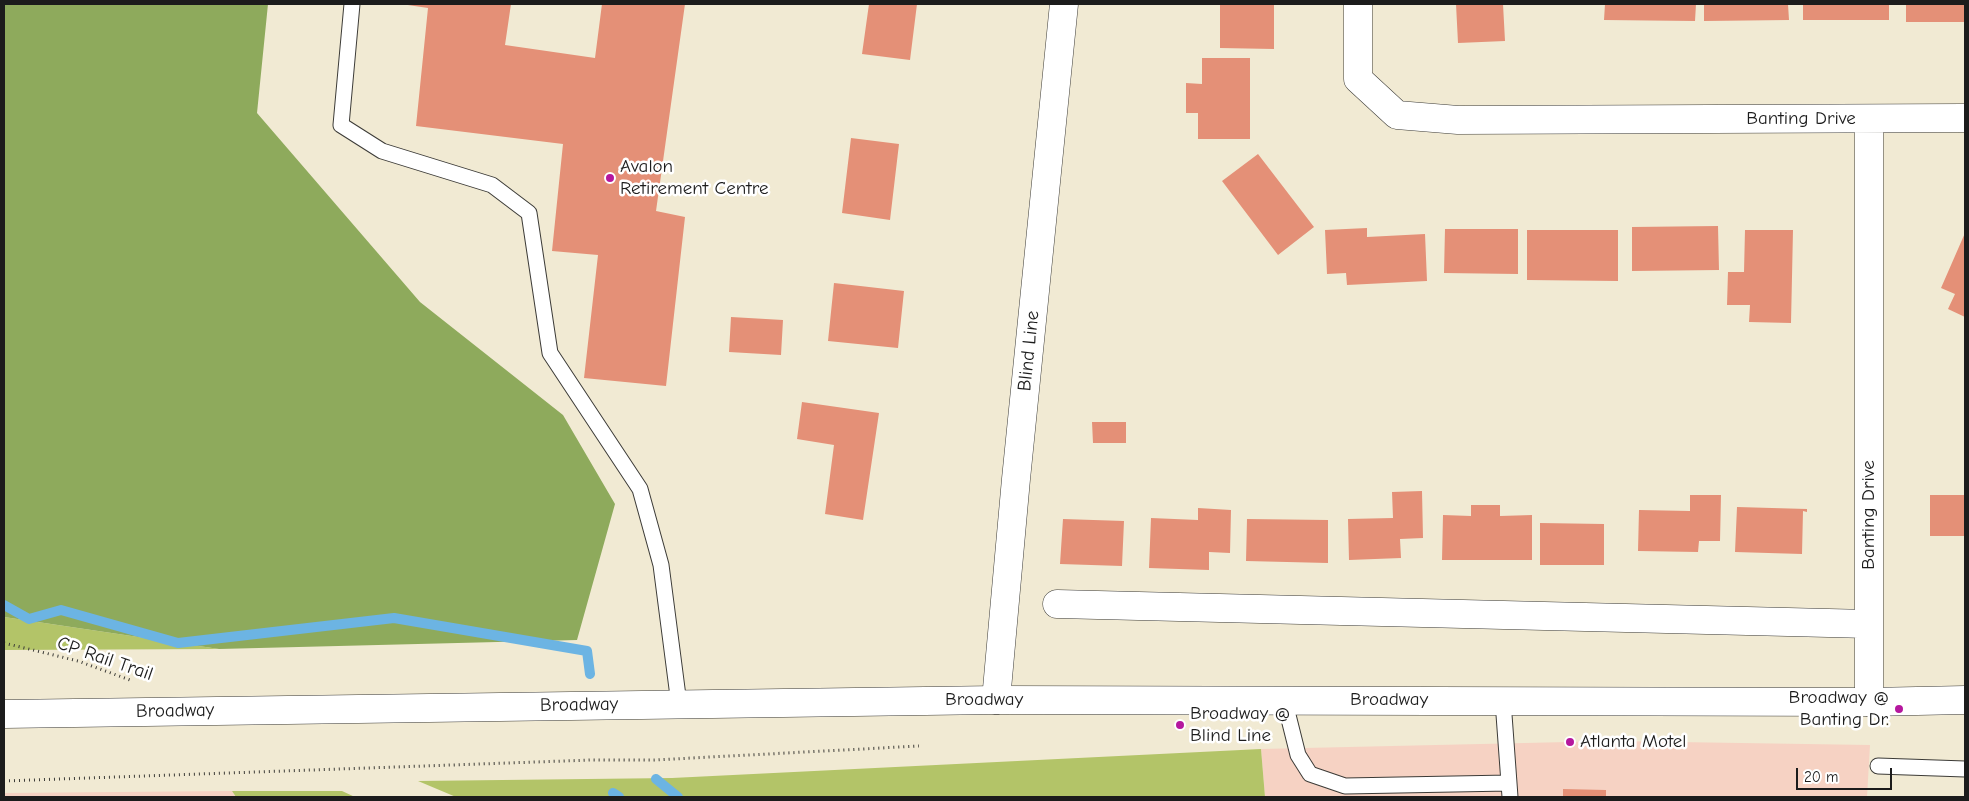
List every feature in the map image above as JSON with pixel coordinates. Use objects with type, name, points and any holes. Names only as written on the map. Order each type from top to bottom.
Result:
[{"type":"street","name":"Blind Line","points":[[996,700],[1016,479],[1064,4]]},
{"type":"street","name":"Banting Drive","points":[[1358,4],[1358,79],[1397,115],[1458,120],[1869,119],[1869,702]]},
{"type":"street","points":[[1869,119],[1965,118]]},
{"type":"street","points":[[1056,604],[1869,624]]},
{"type":"street","name":"Broadway","points":[[4,714],[996,700],[1284,699],[1869,702],[1965,700]]},
{"type":"lane","points":[[352,4],[341,125],[382,151],[492,185],[529,213],[550,353],[640,489],[661,565],[679,704]]},
{"type":"lane","points":[[1284,699],[1298,755],[1310,774],[1345,786],[1510,790],[1503,701]]},
{"type":"lane","points":[[1878,766],[1965,768]]},
{"type":"path","name":"CP Rail Trail","points":[[4,643],[78,661],[132,681]]},
{"type":"path","points":[[4,781],[592,760],[654,760],[919,746]]},
{"type":"shaded area","points":[[1612,741],[1870,745],[1867,797],[1265,797],[1261,749]]},
{"type":"shaded area","points":[[232,791],[236,797],[4,797],[4,793]]},
{"type":"green space","points":[[4,4],[268,4],[257,113],[420,302],[563,415],[615,504],[577,640],[219,649],[4,617]]},
{"type":"green space","points":[[4,617],[219,649],[4,650]]},
{"type":"green space","points":[[1261,749],[1265,797],[456,797],[418,781],[672,778]]},
{"type":"green space","points":[[232,791],[342,791],[355,797],[236,797]]},
{"type":"building","name":"Avalon Retirement Centre","points":[[401,4],[511,4],[505,45],[595,58],[602,4],[685,4],[656,211],[685,217],[666,386],[584,378],[598,255],[552,251],[563,144],[416,126],[428,8]]},
{"type":"building","points":[[869,4],[917,4],[910,60],[862,54]]},
{"type":"building","points":[[1220,4],[1274,4],[1274,49],[1220,48]]},
{"type":"building","points":[[1456,4],[1503,4],[1505,41],[1458,43]]},
{"type":"building","points":[[1605,4],[1696,4],[1695,21],[1604,20]]},
{"type":"building","points":[[1704,4],[1788,4],[1789,20],[1704,21]]},
{"type":"building","points":[[1803,4],[1889,4],[1889,20],[1803,20]]},
{"type":"building","points":[[1906,4],[1965,4],[1965,22],[1906,22]]},
{"type":"building","points":[[1202,58],[1250,58],[1250,139],[1198,139],[1198,113],[1186,113],[1186,83],[1202,84]]},
{"type":"building","points":[[851,138],[899,144],[890,220],[842,213]]},
{"type":"building","points":[[1258,154],[1314,227],[1278,255],[1222,181]]},
{"type":"building","points":[[1718,226],[1719,270],[1632,271],[1632,227]]},
{"type":"building","points":[[1367,228],[1367,237],[1425,234],[1427,281],[1347,285],[1346,273],[1327,274],[1325,230]]},
{"type":"building","points":[[1445,229],[1518,229],[1518,274],[1444,273]]},
{"type":"building","points":[[1527,230],[1618,230],[1618,281],[1527,280]]},
{"type":"building","points":[[1745,230],[1793,230],[1791,323],[1749,322],[1750,305],[1727,305],[1728,272],[1744,272]]},
{"type":"building","points":[[1965,233],[1965,317],[1948,309],[1955,294],[1941,288]]},
{"type":"building","points":[[834,283],[904,291],[898,348],[828,341]]},
{"type":"building","points":[[731,317],[783,320],[781,355],[729,352]]},
{"type":"building","points":[[802,402],[879,413],[863,520],[825,514],[834,445],[797,439]]},
{"type":"building","points":[[1092,422],[1126,422],[1126,443],[1093,443]]},
{"type":"building","points":[[1422,491],[1423,538],[1400,539],[1401,558],[1349,560],[1348,519],[1393,518],[1392,492]]},
{"type":"building","points":[[1690,495],[1721,495],[1720,541],[1699,541],[1698,552],[1638,551],[1639,510],[1690,511]]},
{"type":"building","points":[[1930,495],[1965,495],[1965,536],[1930,536]]},
{"type":"building","points":[[1471,505],[1500,505],[1500,516],[1532,515],[1532,560],[1442,560],[1443,515],[1471,516]]},
{"type":"building","points":[[1737,507],[1807,509],[1807,512],[1803,511],[1802,554],[1735,552]]},
{"type":"building","points":[[1198,508],[1231,510],[1230,553],[1209,552],[1209,570],[1149,568],[1151,518],[1198,520]]},
{"type":"building","points":[[1063,519],[1124,521],[1122,566],[1060,564]]},
{"type":"building","points":[[1247,519],[1328,520],[1328,563],[1246,561]]},
{"type":"building","points":[[1540,523],[1604,524],[1604,565],[1540,565]]},
{"type":"building","points":[[1563,789],[1606,790],[1606,797],[1563,797]]},
{"type":"waterway","points":[[4,605],[29,619],[61,610],[178,643],[394,618],[587,651],[590,674]]},
{"type":"waterway","points":[[656,779],[678,797]]},
{"type":"waterway","points":[[613,793],[619,797]]},
{"type":"place","name":"Avalon Retirement Centre","points":[[610,178]]},
{"type":"place","name":"Broadway @ Banting Dr.","points":[[1899,709]]},
{"type":"place","name":"Broadway @ Blind Line","points":[[1180,725]]},
{"type":"place","name":"Atlanta Motel","points":[[1570,742]]}]
